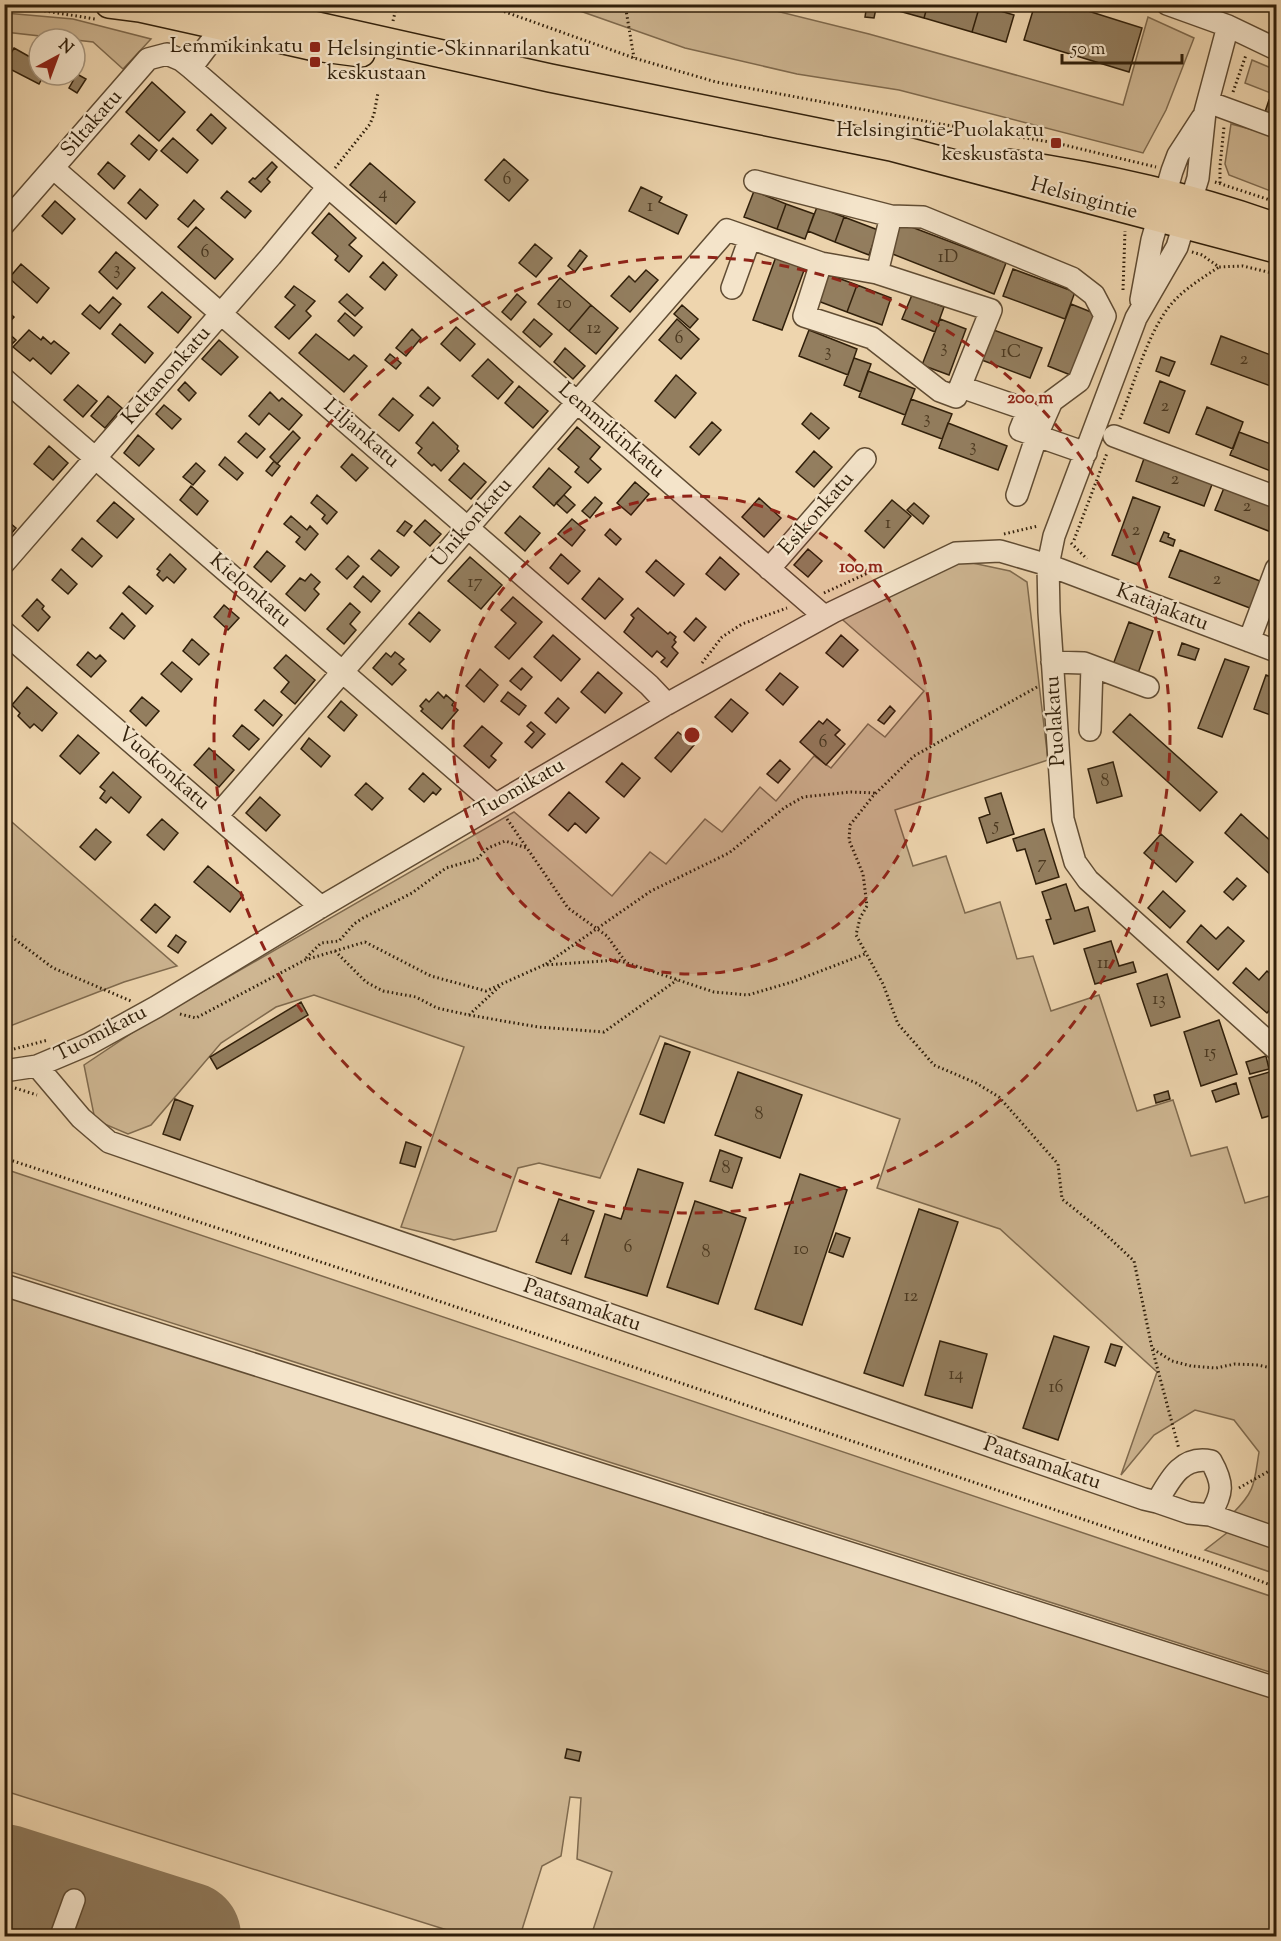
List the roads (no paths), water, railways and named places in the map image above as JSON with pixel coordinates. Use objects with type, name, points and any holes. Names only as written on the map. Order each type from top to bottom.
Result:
[{"type":"main road","points":[[288,4],[297,10],[389,32]]},
{"type":"main road","name":"Helsingintie","points":[[106,12],[140,8],[227,10],[389,32],[550,78]]},
{"type":"main road","name":"Helsingintie","points":[[227,10],[315,47],[550,78],[891,147],[1053,170],[1161,206],[1180,237],[1276,249]]},
{"type":"main road","name":"Helsingintie","points":[[1161,206],[1195,189],[1276,227]]},
{"type":"street","points":[[1176,6],[1276,49]]},
{"type":"street","points":[[191,68],[227,10]]},
{"type":"street","points":[[1227,27],[1206,107],[1276,127]]},
{"type":"street","name":"Siltakatu","points":[[4,224],[148,59],[167,54],[191,68]]},
{"type":"street","name":"Lemmikinkatu","points":[[191,68],[824,616]]},
{"type":"street","name":"Puolakatu","points":[[1136,318],[1180,237],[1195,189],[1206,107]]},
{"type":"street","name":"Puolakatu","points":[[1206,107],[1178,155],[1161,206],[1136,318],[1054,536],[1048,565],[1063,819],[1076,862],[1088,880],[1276,1050]]},
{"type":"street","name":"Liljankatu","points":[[53,168],[222,312],[649,685],[667,704]]},
{"type":"street","points":[[755,182],[891,216],[923,217],[1072,278],[1094,295],[1105,316],[1079,381],[1052,401],[1037,435],[1017,495]]},
{"type":"street","name":"Keltanonkatu","points":[[4,563],[328,187]]},
{"type":"street","points":[[877,273],[891,216]]},
{"type":"street","name":"Unikonkatu","points":[[217,816],[727,230],[750,238]]},
{"type":"street","points":[[732,288],[750,238],[821,262],[877,273],[991,310],[956,397],[940,391],[872,338],[804,316],[821,262]]},
{"type":"street","name":"Kielonkatu","points":[[4,379],[495,804]]},
{"type":"street","points":[[961,387],[1028,410],[1020,430],[1086,453]]},
{"type":"street","points":[[1114,436],[1276,497]]},
{"type":"street","name":"Esikonkatu","points":[[769,568],[864,459]]},
{"type":"street","name":"Tuomikatu","points":[[4,1071],[37,1066],[89,1044],[156,1007],[495,804],[824,616],[956,553],[1000,551],[1048,565]]},
{"type":"street","name":"Katajakatu","points":[[1048,565],[1276,651]]},
{"type":"street","points":[[1249,641],[1276,570]]},
{"type":"street","name":"Vuokonkatu","points":[[4,632],[321,907]]},
{"type":"street","points":[[1053,671],[1084,663],[1148,687]]},
{"type":"street","points":[[1090,730],[1092,666]]},
{"type":"street","name":"Paatsamakatu","points":[[37,1066],[81,1118],[109,1142],[1189,1513],[1214,1508],[1276,1538]]},
{"type":"street","points":[[4,1285],[1276,1688]]},
{"type":"street","points":[[1157,1502],[1178,1470],[1188,1462],[1199,1459],[1211,1461],[1221,1482],[1214,1508]]},
{"type":"street","points":[[62,1936],[74,1900]]},
{"type":"place","name":"Lemmikinkatu","points":[[315,47]]},
{"type":"place","name":"Helsingintie-Skinnarilankatu keskustaan","points":[[315,62]]},
{"type":"place","name":"Helsingintie-Puolakatu keskustasta","points":[[1056,143]]}]
